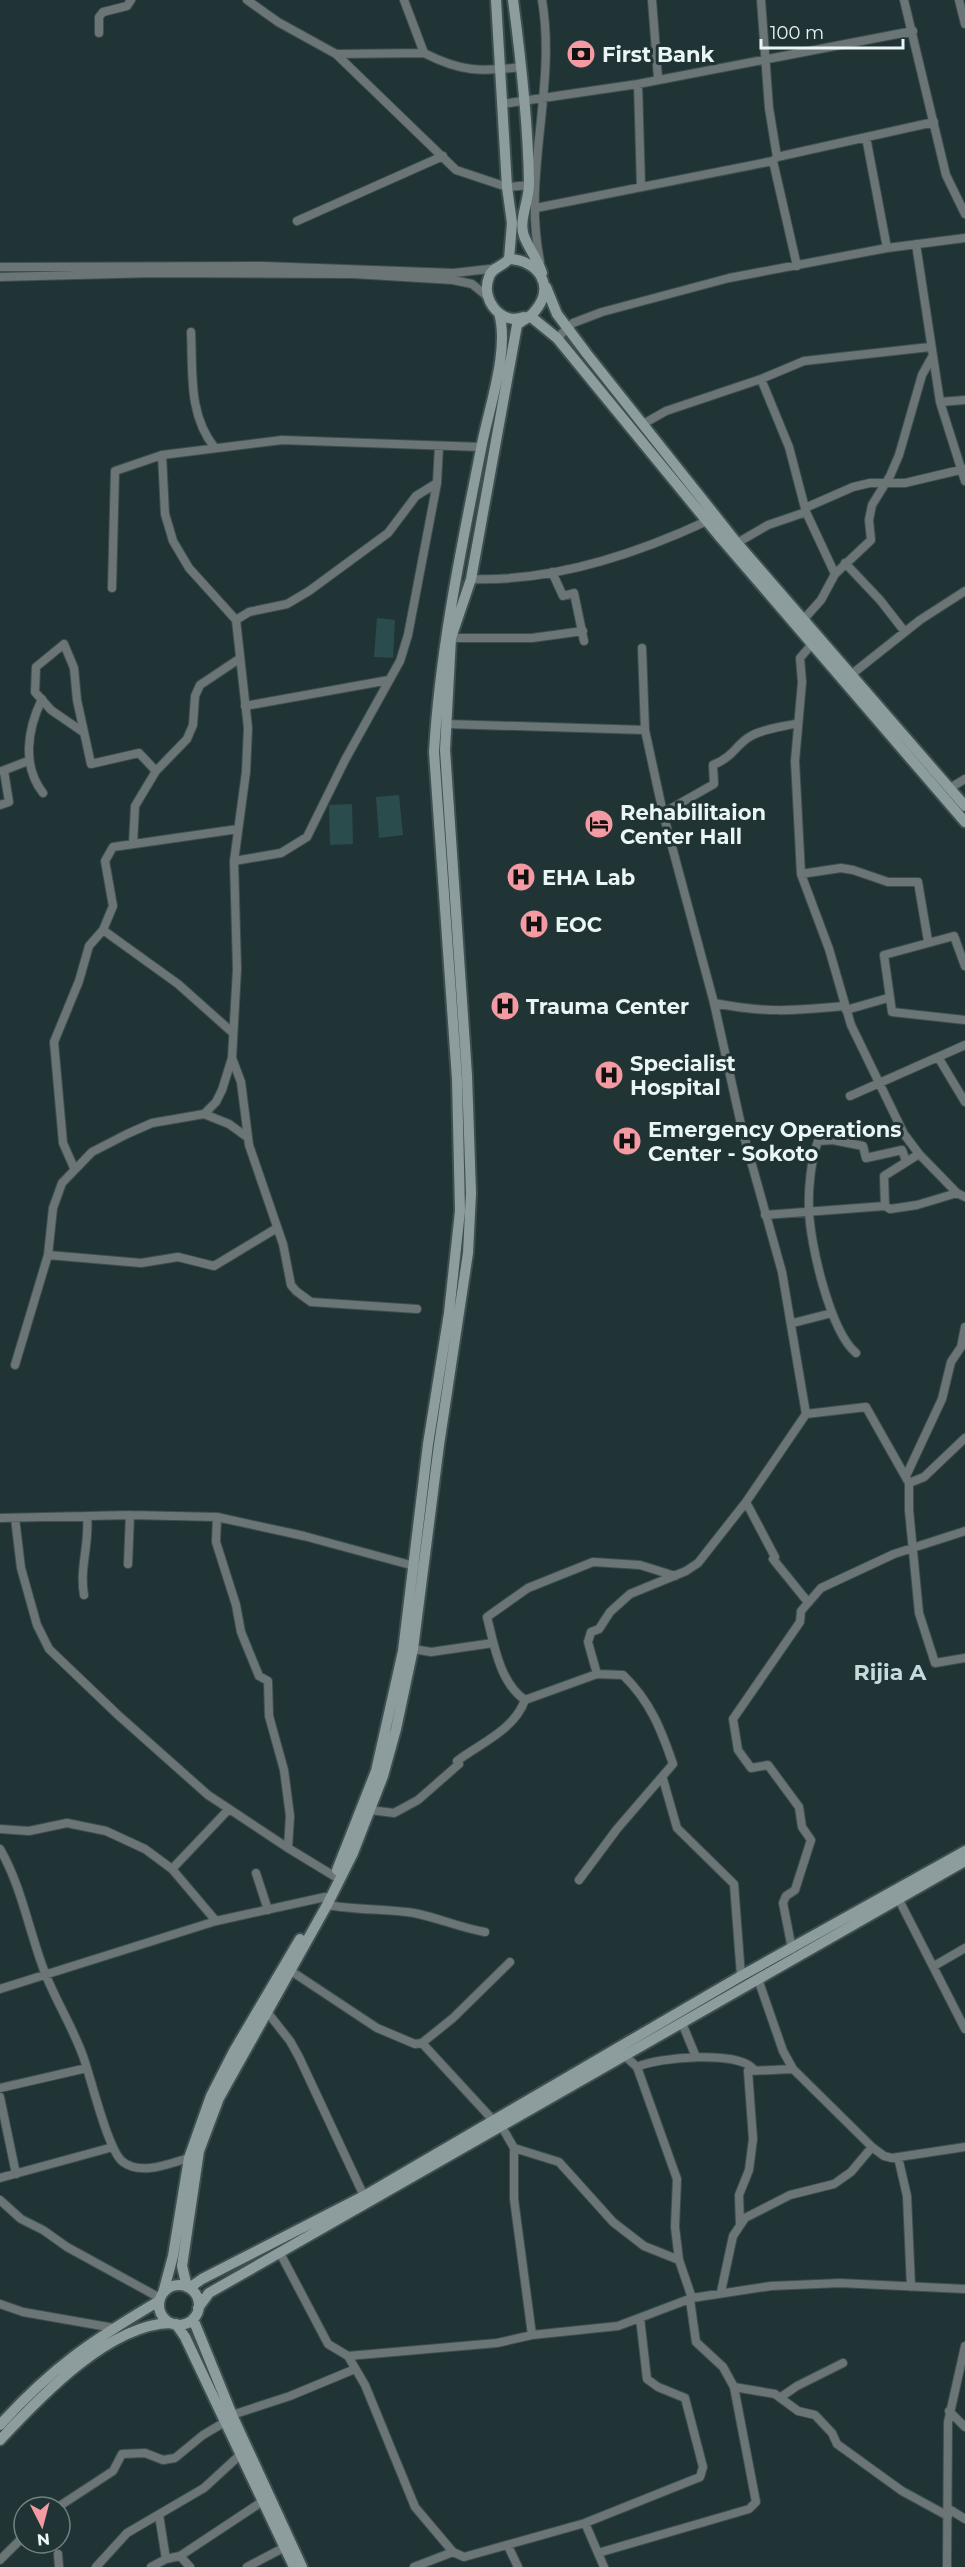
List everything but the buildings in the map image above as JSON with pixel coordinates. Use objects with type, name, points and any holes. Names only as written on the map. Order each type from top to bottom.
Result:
[{"type":"main road","points":[[496,0],[507,187],[512,223],[506,263]]},
{"type":"main road","points":[[513,0],[522,67],[530,185],[524,210],[524,235],[534,252],[549,299],[567,328],[737,543],[965,806]]},
{"type":"main road","points":[[198,2308],[197,2297],[188,2287],[182,2266],[199,2151],[219,2098],[291,1971],[326,1901],[370,1810],[396,1729],[413,1649],[420,1567],[428,1444],[449,1313],[460,1200],[457,1079],[434,752],[437,700],[447,627],[499,361],[499,313],[488,297],[486,286],[493,269],[506,263],[531,264],[543,278],[539,306],[517,325],[471,579],[451,638],[445,750],[466,1053],[471,1193],[468,1253],[420,1567],[387,1731],[376,1771],[326,1901],[234,2051],[212,2096],[189,2158],[173,2256],[161,2297],[163,2316],[174,2324],[185,2337],[229,2418],[302,2567]]},
{"type":"main road","points":[[499,313],[518,319],[527,316]]},
{"type":"main road","points":[[527,316],[557,338],[707,521],[965,822]]},
{"type":"main road","points":[[0,2425],[50,2373],[174,2286],[188,2287],[364,2196],[492,2119],[741,1976],[965,1851]]},
{"type":"main road","points":[[294,2567],[241,2454],[193,2319],[208,2293],[965,1861]]},
{"type":"main road","points":[[0,2440],[42,2394],[77,2365],[155,2323],[174,2324],[193,2319]]},
{"type":"street","points":[[99,33],[99,17],[103,12],[128,6],[131,0]]},
{"type":"street","points":[[404,0],[424,53]]},
{"type":"street","points":[[542,0],[547,47],[535,183],[537,250],[543,278]]},
{"type":"street","points":[[652,0],[658,78]]},
{"type":"street","points":[[761,0],[768,57],[769,108],[775,159],[796,266]]},
{"type":"street","points":[[904,0],[946,175],[965,214]]},
{"type":"street","points":[[959,0],[965,24]]},
{"type":"street","points":[[250,1],[279,22],[336,54],[456,170],[507,187],[530,185]]},
{"type":"street","points":[[502,104],[638,84],[658,78],[913,31]]},
{"type":"street","points":[[336,54],[424,53],[452,67],[500,70],[522,67]]},
{"type":"street","points":[[638,84],[642,143],[641,187]]},
{"type":"street","points":[[536,208],[775,159],[934,122]]},
{"type":"street","points":[[866,137],[887,248]]},
{"type":"street","points":[[297,221],[443,156]]},
{"type":"street","points":[[557,338],[573,323],[632,303],[729,278],[887,248],[965,238]]},
{"type":"street","points":[[916,244],[940,402],[965,481]]},
{"type":"street","points":[[0,267],[273,266],[454,273],[506,263]]},
{"type":"street","points":[[0,277],[153,273],[353,274],[453,280],[472,285],[488,297]]},
{"type":"street","points":[[190,332],[194,399],[200,427],[215,448]]},
{"type":"street","points":[[643,424],[666,411],[761,379],[804,361],[930,347]]},
{"type":"street","points":[[804,619],[821,600],[835,574],[871,540],[870,511],[899,455],[922,375],[932,357]]},
{"type":"street","points":[[761,379],[789,447],[805,510],[835,574]]},
{"type":"street","points":[[940,402],[965,400]]},
{"type":"street","points":[[112,588],[115,471],[162,455],[282,440],[481,447]]},
{"type":"street","points":[[234,861],[281,853],[308,837],[400,661],[408,635],[437,483],[439,446]]},
{"type":"street","points":[[162,455],[165,514],[173,541],[189,568],[236,620],[248,728],[246,772],[234,861],[237,969],[232,1058],[216,1102],[204,1114]]},
{"type":"street","points":[[737,543],[762,528],[853,487],[870,483],[905,483],[963,469]]},
{"type":"street","points":[[236,620],[249,612],[287,604],[309,591],[388,533],[416,496],[437,483]]},
{"type":"street","points":[[471,579],[492,580],[552,572],[614,557],[677,535],[707,521]]},
{"type":"street","points":[[845,563],[880,600],[905,632]]},
{"type":"street","points":[[552,572],[563,596],[574,593],[585,641]]},
{"type":"street","points":[[852,674],[905,632],[965,591]]},
{"type":"street","points":[[451,638],[532,638],[583,631]]},
{"type":"street","points":[[83,732],[51,710],[35,692],[36,667],[64,644],[74,668],[83,732],[91,764],[140,753],[156,771]]},
{"type":"street","points":[[812,644],[800,655],[802,682],[795,761],[801,874],[829,949],[845,1008],[904,1134],[919,1154],[957,1193],[965,1197]]},
{"type":"street","points":[[597,1674],[588,1642],[591,1632],[598,1629],[610,1612],[630,1593],[692,1569],[698,1563],[746,1502],[806,1414],[793,1323],[778,1255],[742,1129],[714,1003],[663,813],[645,730],[642,648]]},
{"type":"street","points":[[133,844],[135,806],[156,771],[187,739],[193,725],[195,696],[200,685],[239,659]]},
{"type":"street","points":[[245,706],[389,680]]},
{"type":"street","points":[[42,699],[36,711],[28,761],[34,782],[44,794]]},
{"type":"street","points":[[663,813],[714,784],[713,765],[728,759],[747,738],[770,729],[798,723]]},
{"type":"street","points":[[446,724],[645,730]]},
{"type":"street","points":[[0,805],[9,802],[2,771],[28,761]]},
{"type":"street","points":[[950,788],[965,779]]},
{"type":"street","points":[[74,1168],[63,1143],[54,1042],[79,981],[89,946],[103,930],[113,906],[105,861],[113,847],[238,829]]},
{"type":"street","points":[[801,874],[841,868],[888,882],[918,882],[928,941]]},
{"type":"street","points":[[103,930],[178,984],[233,1033]]},
{"type":"street","points":[[965,966],[954,936],[928,941],[884,955],[888,998],[892,1012],[965,1020]]},
{"type":"street","points":[[714,1003],[738,1009],[784,1012],[845,1008],[888,998]]},
{"type":"street","points":[[850,1096],[965,1045]]},
{"type":"street","points":[[938,1057],[965,1102]]},
{"type":"street","points":[[232,1058],[241,1082],[247,1137],[278,1228],[291,1285],[303,1298],[311,1302],[417,1308]]},
{"type":"street","points":[[15,1365],[48,1255],[53,1208],[62,1183],[74,1168],[92,1152],[152,1123],[204,1114],[229,1124],[247,1137]]},
{"type":"street","points":[[856,1353],[839,1333],[813,1245],[809,1210],[813,1155],[818,1141],[856,1143],[863,1146],[866,1158],[902,1150],[906,1161]]},
{"type":"street","points":[[885,1206],[885,1176],[919,1154]]},
{"type":"street","points":[[765,1215],[885,1206],[890,1209],[917,1205],[957,1193]]},
{"type":"street","points":[[48,1255],[141,1263],[178,1257],[214,1266],[278,1228]]},
{"type":"street","points":[[793,1323],[832,1313]]},
{"type":"street","points":[[907,1480],[942,1399],[951,1362],[961,1347],[965,1327]]},
{"type":"street","points":[[806,1414],[866,1407],[907,1480],[919,1613],[935,1663],[965,1658]]},
{"type":"street","points":[[907,1480],[924,1477],[965,1438]]},
{"type":"street","points":[[746,1502],[775,1557],[772,1559],[807,1601]]},
{"type":"street","points":[[0,1518],[130,1515],[217,1516],[304,1536],[420,1567]]},
{"type":"street","points":[[128,1564],[130,1515]]},
{"type":"street","points":[[84,1596],[81,1579],[88,1537],[87,1516]]},
{"type":"street","points":[[217,1516],[216,1542],[236,1605],[241,1632],[259,1676],[268,1682],[269,1716],[284,1770],[290,1816],[288,1848]]},
{"type":"street","points":[[15,1518],[21,1568],[37,1625],[49,1649],[118,1716],[208,1795],[334,1876]]},
{"type":"street","points":[[792,1949],[783,1903],[786,1896],[795,1890],[811,1840],[802,1827],[799,1807],[768,1765],[751,1767],[738,1750],[733,1719],[800,1622],[801,1611],[807,1601],[821,1588],[913,1546],[965,1531]]},
{"type":"street","points":[[525,1700],[509,1684],[493,1643],[487,1617],[528,1588],[593,1562],[640,1565],[675,1576]]},
{"type":"street","points":[[413,1649],[430,1653],[493,1643]]},
{"type":"street","points":[[370,1810],[394,1813],[418,1800],[459,1764],[457,1761],[496,1735],[519,1714],[525,1700],[597,1674],[623,1675],[640,1692],[655,1715],[673,1764],[663,1779],[616,1829],[579,1880]]},
{"type":"street","points":[[663,1779],[677,1828],[734,1884],[741,1976]]},
{"type":"street","points":[[172,1869],[229,1809]]},
{"type":"street","points":[[0,1830],[29,1831],[67,1823],[106,1831],[145,1849],[172,1869],[216,1921]]},
{"type":"street","points":[[0,1849],[17,1884],[45,1973],[87,2068],[112,2147],[122,2162],[134,2168],[150,2168],[189,2158]]},
{"type":"street","points":[[256,1873],[268,1910]]},
{"type":"street","points":[[898,1898],[965,2029]]},
{"type":"street","points":[[0,1989],[216,1921],[326,1901],[373,1912],[389,1910],[439,1918],[463,1929],[485,1932]]},
{"type":"street","points":[[934,1966],[965,1948]]},
{"type":"street","points":[[422,2043],[468,2005],[510,1962]]},
{"type":"street","points":[[291,1971],[377,2028],[400,2039],[422,2043],[492,2119]]},
{"type":"street","points":[[758,1979],[783,2051],[793,2069],[872,2147],[884,2156],[898,2157],[965,2147]]},
{"type":"street","points":[[268,2013],[290,2040],[299,2057],[364,2196]]},
{"type":"street","points":[[682,2023],[696,2057]]},
{"type":"street","points":[[598,2553],[753,2507],[756,2502],[734,2387],[723,2367],[696,2342],[691,2299],[679,2260],[675,2227],[677,2179],[637,2067],[624,2055]]},
{"type":"street","points":[[637,2067],[647,2062],[696,2057],[735,2061],[752,2066],[754,2070],[748,2071]]},
{"type":"street","points":[[0,2088],[87,2068]]},
{"type":"street","points":[[748,2071],[793,2069]]},
{"type":"street","points":[[722,2292],[733,2236],[742,2222],[738,2212],[739,2195],[749,2170],[753,2139],[748,2071]]},
{"type":"street","points":[[0,2097],[16,2174]]},
{"type":"street","points":[[502,2127],[514,2148],[514,2199],[532,2335]]},
{"type":"street","points":[[0,2178],[112,2147]]},
{"type":"street","points":[[739,2226],[745,2218],[780,2200],[834,2184],[851,2172],[872,2147]]},
{"type":"street","points":[[514,2148],[560,2162],[622,2229],[644,2246],[679,2260]]},
{"type":"street","points":[[898,2157],[907,2196],[910,2287]]},
{"type":"street","points":[[0,2200],[21,2218],[44,2230],[67,2247],[161,2297]]},
{"type":"street","points":[[280,2253],[328,2344],[348,2355],[497,2343],[532,2335],[618,2326],[691,2299],[722,2292],[771,2286],[840,2283],[965,2289]]},
{"type":"street","points":[[0,2304],[23,2312],[114,2328]]},
{"type":"street","points":[[348,2355],[366,2385],[415,2507],[453,2552],[464,2557],[585,2523],[696,2480],[702,2472],[685,2398],[658,2387],[647,2379],[640,2318]]},
{"type":"street","points":[[947,2567],[950,2411],[965,2346]]},
{"type":"street","points":[[781,2397],[797,2386],[843,2363]]},
{"type":"street","points":[[72,2498],[113,2472],[122,2454],[145,2453],[163,2460],[176,2458],[203,2434],[229,2418],[355,2369]]},
{"type":"street","points":[[734,2387],[781,2397],[798,2410],[815,2415],[832,2433],[837,2444],[863,2461],[880,2476],[965,2519]]},
{"type":"street","points":[[950,2411],[965,2427]]},
{"type":"street","points":[[96,2567],[118,2540],[204,2488],[241,2454]]},
{"type":"street","points":[[151,2567],[166,2559],[180,2556],[263,2501]]},
{"type":"street","points":[[159,2515],[166,2559]]},
{"type":"street","points":[[585,2523],[604,2567]]},
{"type":"street","points":[[508,2546],[518,2567]]},
{"type":"street","points":[[247,2567],[285,2547]]},
{"type":"street","points":[[414,2567],[453,2552]]},
{"type":"street","points":[[180,2556],[190,2567]]},
{"type":"shaded area","points":[[377,618],[395,620],[393,658],[374,657]]},
{"type":"shaded area","points":[[399,795],[403,835],[379,838],[376,797]]},
{"type":"shaded area","points":[[352,804],[353,844],[330,845],[329,805]]},
{"type":"place","name":"First Bank","points":[[581,54]]},
{"type":"place","name":"Rehabilitaion Center Hall","points":[[599,824]]},
{"type":"place","name":"EHA Lab","points":[[521,877]]},
{"type":"place","name":"EOC","points":[[534,924]]},
{"type":"place","name":"Trauma Center","points":[[505,1006]]},
{"type":"place","name":"Specialist Hospital","points":[[609,1075]]},
{"type":"place","name":"Emergency Operations Center - Sokoto","points":[[627,1141]]},
{"type":"district","name":"Rijia A","points":[[890,1672]]}]
